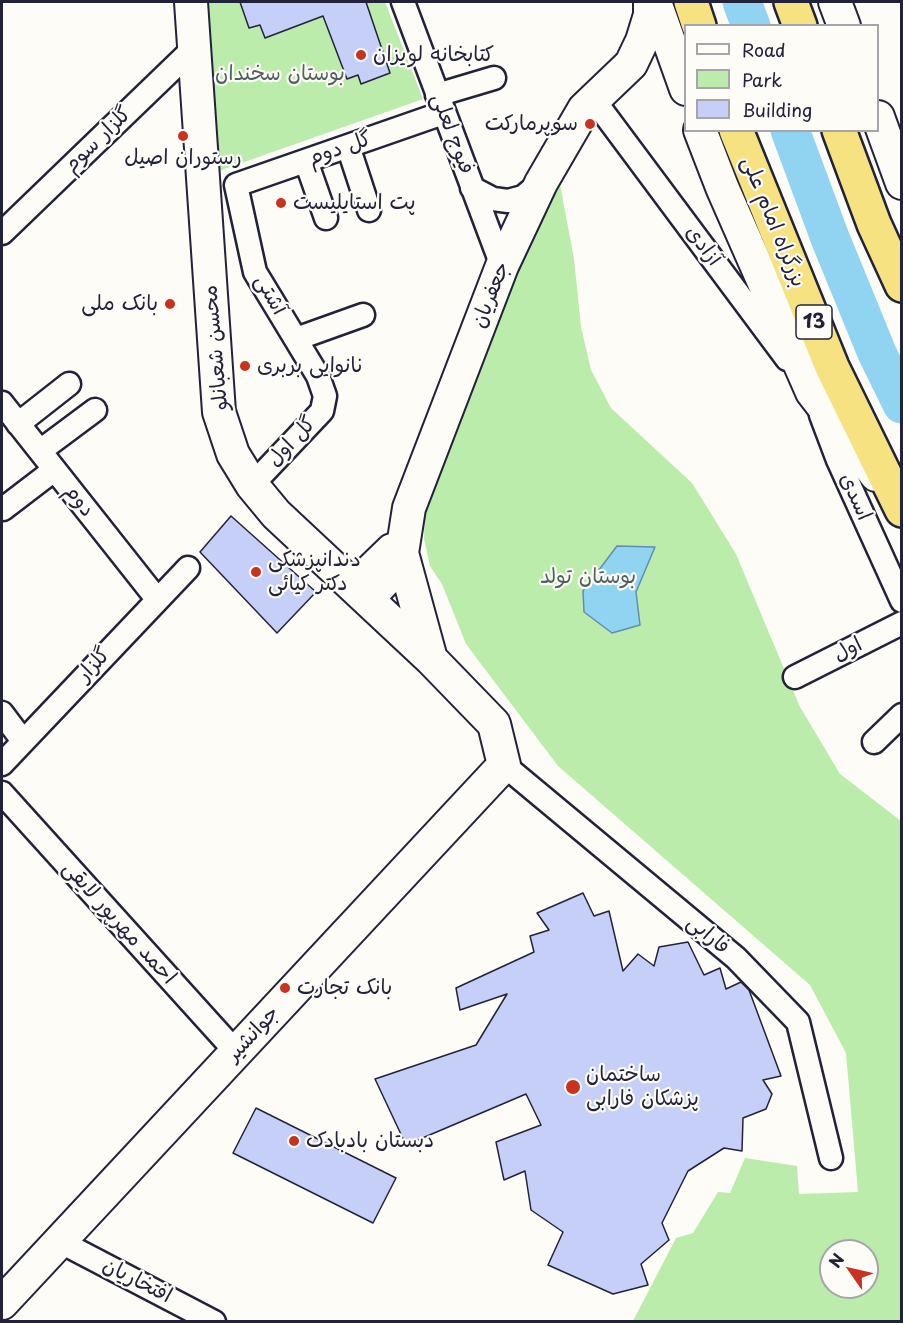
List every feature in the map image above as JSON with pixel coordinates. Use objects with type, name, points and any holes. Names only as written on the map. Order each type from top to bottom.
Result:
[{"type":"highway","points":[[691,2],[698,24]]},
{"type":"highway","points":[[791,2],[799,24]]},
{"type":"highway","name":"بزرگراه امام علی","points":[[737,132],[832,367],[900,507]]},
{"type":"highway","points":[[839,132],[874,224],[902,285]]},
{"type":"main road","name":"محسن شعبانلو","points":[[191,2],[219,412],[233,454],[252,485],[276,514],[431,659],[494,724],[504,765]]},
{"type":"main road","name":"جعفریان","points":[[402,553],[409,508],[502,266],[542,183],[584,109],[631,64],[642,41],[650,15],[650,2]]},
{"type":"main road","points":[[656,2],[684,83]]},
{"type":"main road","points":[[835,2],[843,24]]},
{"type":"main road","points":[[631,64],[646,68],[663,77],[678,88],[684,96]]},
{"type":"main road","points":[[879,120],[902,183]]},
{"type":"main road","points":[[701,132],[722,187],[812,392],[900,507]]},
{"type":"main road","points":[[360,592],[372,594],[400,565],[403,559],[402,553]]},
{"type":"main road","points":[[402,553],[431,659]]},
{"type":"main road","name":"جوانشیر","points":[[2,1303],[504,765]]},
{"type":"street","name":"فیوج لعلی","points":[[403,2],[502,266]]},
{"type":"street","name":"گلزار سوم","points":[[2,233],[195,47]]},
{"type":"street","name":"گل دوم","points":[[236,185],[348,146],[494,78]]},
{"type":"street","name":"آزادی","points":[[594,100],[812,392]]},
{"type":"street","points":[[348,146],[369,210]]},
{"type":"street","points":[[306,161],[326,218]]},
{"type":"street","points":[[472,188],[493,199],[507,201],[523,197],[542,183]]},
{"type":"street","name":"آشتی","points":[[236,185],[255,272],[318,376],[325,396]]},
{"type":"street","points":[[296,339],[363,315]]},
{"type":"street","points":[[7,412],[69,384]]},
{"type":"street","name":"اسدی","points":[[812,392],[838,460],[902,601]]},
{"type":"street","name":"گل اول","points":[[252,485],[322,411],[325,396]]},
{"type":"street","points":[[40,451],[95,410]]},
{"type":"street","name":"دوم","points":[[7,412],[157,599]]},
{"type":"street","points":[[3,509],[54,470]]},
{"type":"street","name":"گلزار","points":[[2,764],[188,568]]},
{"type":"street","name":"اول","points":[[795,677],[902,623]]},
{"type":"street","points":[[2,714],[23,741]]},
{"type":"street","points":[[873,742],[902,715]]},
{"type":"street","name":"فارابی","points":[[504,765],[736,958],[798,1022],[831,1158]]},
{"type":"street","name":"احمد مهرپور لایقی","points":[[2,793],[236,1052]]},
{"type":"street","name":"افتخاریان","points":[[59,1241],[214,1322]]},
{"type":"green space","name":"بوستان سخندان","points":[[203,2],[385,2],[423,99],[216,172]]},
{"type":"green space","name":"بوستان تولد","points":[[559,179],[574,259],[581,327],[591,370],[611,408],[692,483],[736,554],[800,707],[840,774],[901,821],[901,1321],[633,1321],[676,1238],[693,1233],[718,1192],[730,1193],[745,1158],[797,1166],[799,1194],[858,1192],[846,1053],[810,985],[558,766],[466,644],[442,584],[430,566],[424,539],[425,511],[522,263]]},
{"type":"water","points":[[617,546],[655,547],[636,592],[640,625],[612,633],[584,612],[583,591]]},
{"type":"building","name":"کتابخانه لویزان","points":[[240,2],[366,2],[390,73],[361,84],[358,75],[347,79],[323,16],[265,38],[260,25],[249,28]]},
{"type":"building","name":"دندانپزشکی دکتر کیائی","points":[[231,516],[316,592],[277,633],[200,552]]},
{"type":"building","name":"ساختمان پزشکان فارابی","points":[[583,893],[594,916],[609,911],[623,971],[638,954],[654,966],[659,947],[688,942],[704,975],[720,968],[726,989],[741,982],[749,990],[781,1076],[763,1080],[772,1094],[766,1109],[743,1118],[742,1151],[724,1148],[688,1171],[662,1223],[669,1240],[641,1264],[648,1285],[613,1294],[548,1265],[563,1232],[531,1210],[525,1171],[504,1180],[496,1142],[541,1125],[526,1094],[406,1145],[375,1079],[476,1045],[507,994],[460,1010],[456,988],[534,952],[530,936],[549,930],[537,913]]},
{"type":"building","points":[[256,1108],[396,1178],[373,1223],[233,1153]]},
{"type":"waterway","points":[[742,2],[750,24]]},
{"type":"waterway","points":[[791,132],[830,238],[877,353],[902,404]]},
{"type":"place","name":"کتابخانه لویزان","points":[[361,55]]},
{"type":"place","name":"سوپرمارکت","points":[[590,124]]},
{"type":"place","name":"رستوران اصیل","points":[[183,136]]},
{"type":"place","name":"پت استایلیست","points":[[281,203]]},
{"type":"place","name":"بانک ملی","points":[[170,304]]},
{"type":"place","name":"نانوایی بربری","points":[[245,366]]},
{"type":"place","name":"دندانپزشکی دکتر کیائی","points":[[256,572]]},
{"type":"place","name":"بانک تجارت","points":[[285,988]]},
{"type":"place","name":"ساختمان پزشکان فارابی","points":[[573,1087]]},
{"type":"place","name":"دبستان بادبادک","points":[[294,1141]]}]
